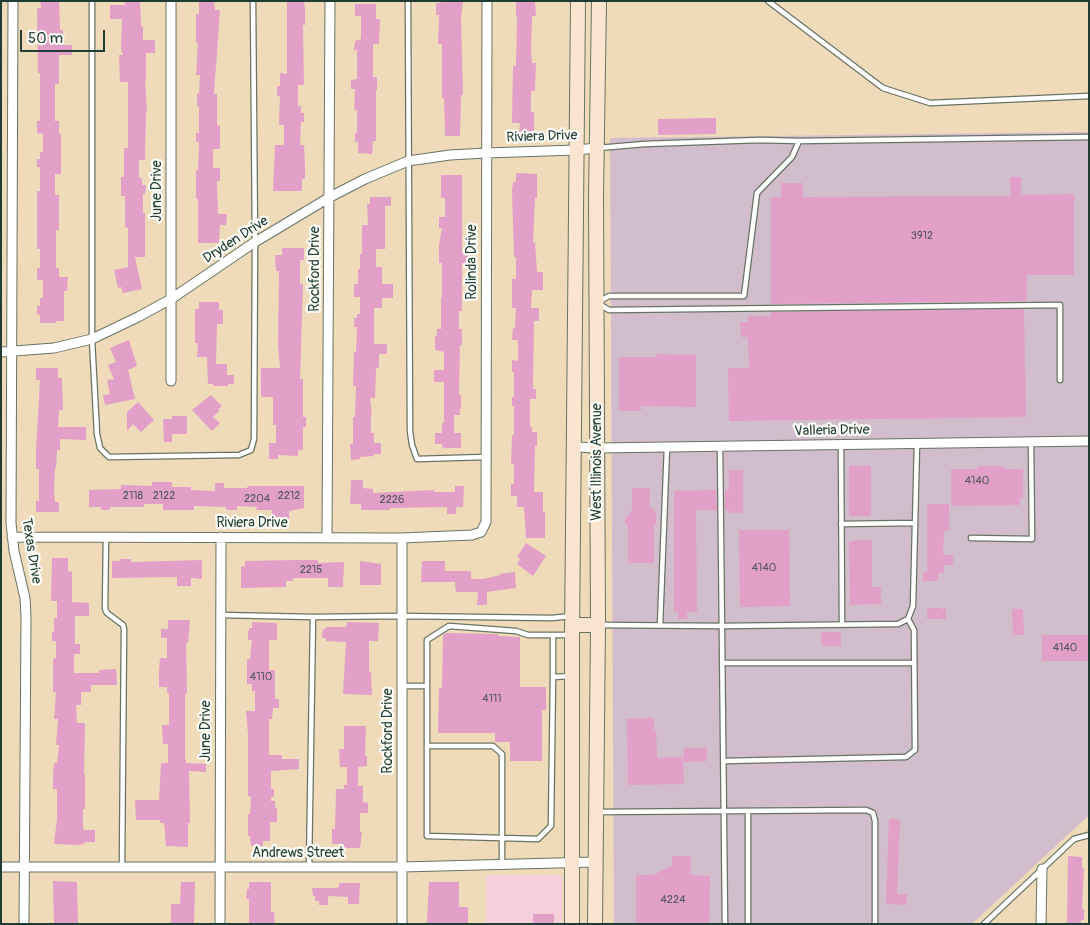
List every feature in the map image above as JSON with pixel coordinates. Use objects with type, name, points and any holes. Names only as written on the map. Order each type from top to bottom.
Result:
[{"type":"main road","name":"West Illinois Avenue","points":[[572,924],[572,625],[578,1]]},
{"type":"main road","name":"West Illinois Avenue","points":[[595,924],[598,625],[596,302],[599,1]]},
{"type":"main road","points":[[575,302],[596,302]]},
{"type":"main road","points":[[572,625],[598,625]]},
{"type":"main road","points":[[572,813],[596,812]]},
{"type":"street","name":"Texas Drive","points":[[13,1],[12,537],[25,598],[26,616],[24,924]]},
{"type":"street","name":"June Drive","points":[[171,1],[171,381]]},
{"type":"street","name":"Rockford Drive","points":[[327,536],[330,1]]},
{"type":"street","name":"Rolinda Drive","points":[[486,522],[487,1]]},
{"type":"street","name":"Riviera Drive","points":[[486,153],[598,148]]},
{"type":"street","name":"Dryden Drive","points":[[1,352],[54,348],[92,339],[171,299],[255,242],[365,179],[408,161],[450,155],[486,153]]},
{"type":"street","name":"Valleria Drive","points":[[575,446],[598,448],[1089,441]]},
{"type":"street","name":"Riviera Drive","points":[[12,537],[327,536],[402,538],[472,535],[481,532],[486,522]]},
{"type":"street","name":"June Drive","points":[[220,537],[220,924]]},
{"type":"street","name":"Rockford Drive","points":[[402,538],[402,924]]},
{"type":"street","name":"Andrews Street","points":[[1,867],[402,866],[595,862]]},
{"type":"street","points":[[1041,924],[1042,869]]},
{"type":"lane","points":[[92,1],[92,339],[97,434],[100,448],[109,457],[239,455],[251,450],[254,439],[255,242],[253,1]]},
{"type":"lane","points":[[408,1],[410,431],[412,445],[417,459],[486,457]]},
{"type":"lane","points":[[768,1],[883,88],[930,103],[1089,96]]},
{"type":"lane","points":[[598,148],[760,140],[1089,137]]},
{"type":"lane","points":[[596,302],[609,296],[744,296],[757,193],[792,157],[799,141]]},
{"type":"lane","points":[[596,302],[609,310],[1060,305],[1060,380]]},
{"type":"lane","points":[[971,538],[1032,539],[1031,442]]},
{"type":"lane","points":[[598,625],[898,624],[908,618],[912,606],[917,444]]},
{"type":"lane","points":[[841,445],[842,624]]},
{"type":"lane","points":[[660,625],[667,446]]},
{"type":"lane","points":[[720,446],[725,924]]},
{"type":"lane","points":[[841,524],[915,523]]},
{"type":"lane","points":[[106,537],[105,609],[107,613],[123,625],[124,629],[122,866]]},
{"type":"lane","points":[[220,615],[552,618],[572,625]]},
{"type":"lane","points":[[309,866],[313,617]]},
{"type":"lane","points":[[724,761],[906,757],[915,750],[914,630],[908,618]]},
{"type":"lane","points":[[553,635],[551,826],[538,839],[427,836],[427,640],[448,626],[516,631],[528,635],[553,635],[572,625]]},
{"type":"lane","points":[[722,663],[914,663]]},
{"type":"lane","points":[[554,677],[572,676]]},
{"type":"lane","points":[[402,686],[427,686]]},
{"type":"lane","points":[[427,746],[492,746],[502,754],[502,864]]},
{"type":"lane","points":[[596,812],[866,810],[873,813],[875,821],[875,924]]},
{"type":"lane","points":[[748,811],[748,924]]},
{"type":"lane","points":[[984,924],[1074,839],[1089,835]]},
{"type":"shaded area","points":[[1089,132],[1089,815],[972,924],[614,924],[610,138]]},
{"type":"shaded area","points":[[486,875],[562,875],[562,924],[486,924]]},
{"type":"building","points":[[40,1],[59,1],[60,30],[63,30],[63,45],[72,45],[72,55],[59,55],[59,84],[55,84],[55,121],[59,121],[59,134],[61,134],[61,174],[55,174],[55,195],[59,195],[59,230],[56,230],[56,268],[59,268],[59,277],[68,277],[67,291],[64,291],[64,321],[56,321],[56,323],[40,323],[40,315],[37,314],[40,298],[43,298],[43,280],[37,280],[37,268],[40,268],[40,249],[37,249],[37,191],[40,191],[40,167],[37,167],[37,159],[40,159],[40,152],[43,152],[43,134],[37,133],[37,121],[40,121],[40,73],[38,73],[37,8],[41,8]]},
{"type":"building","points":[[125,1],[140,1],[143,40],[155,40],[155,53],[146,53],[147,111],[145,160],[139,160],[139,178],[142,178],[142,185],[146,185],[145,194],[143,194],[145,257],[135,257],[142,289],[123,293],[121,287],[118,288],[114,270],[128,267],[128,228],[125,227],[125,196],[121,196],[121,177],[124,177],[124,148],[128,148],[128,82],[120,82],[119,55],[123,55],[121,49],[122,19],[110,19],[110,5],[125,5]]},
{"type":"building","points":[[199,1],[214,1],[215,10],[220,10],[214,94],[217,94],[217,125],[220,126],[220,149],[213,149],[213,168],[220,168],[220,181],[217,181],[218,214],[227,214],[226,225],[220,225],[219,243],[198,243],[196,170],[198,170],[199,142],[196,142],[196,133],[199,133],[197,94],[199,94],[200,75],[196,75],[198,43],[196,43],[196,14],[199,14]]},
{"type":"building","points":[[287,1],[304,1],[305,10],[305,25],[303,25],[304,85],[298,85],[298,106],[301,106],[301,113],[304,113],[304,122],[301,122],[300,145],[304,145],[305,166],[305,179],[302,179],[302,191],[273,191],[275,145],[284,145],[284,125],[279,125],[280,96],[277,96],[277,86],[280,86],[280,73],[287,74]]},
{"type":"building","points":[[441,1],[463,1],[461,18],[463,95],[461,95],[460,136],[445,136],[444,98],[442,98],[442,44],[438,44],[439,15],[436,15],[436,3],[441,3]]},
{"type":"building","points":[[516,1],[535,1],[536,16],[532,16],[531,51],[532,63],[536,63],[535,91],[531,91],[531,112],[534,112],[534,135],[519,134],[520,123],[512,123],[513,66],[516,66]]},
{"type":"building","points":[[355,4],[376,4],[376,19],[380,19],[379,44],[373,44],[373,77],[377,77],[377,90],[376,141],[373,141],[372,154],[358,153],[358,142],[355,142],[357,110],[354,110],[355,89],[351,89],[351,80],[357,79],[357,50],[354,50],[355,41],[361,39],[361,16],[355,16]]},
{"type":"building","points":[[716,118],[716,134],[658,135],[658,119]]},
{"type":"building","points":[[516,173],[537,174],[533,242],[535,242],[537,272],[543,272],[543,290],[532,290],[531,308],[539,308],[539,321],[534,321],[533,389],[536,389],[536,399],[530,399],[530,427],[532,427],[532,432],[537,432],[534,492],[543,492],[545,538],[526,538],[524,507],[517,507],[517,496],[511,496],[511,484],[514,484],[514,464],[511,464],[512,435],[514,435],[514,406],[512,406],[512,397],[514,397],[514,372],[512,372],[512,360],[518,361],[518,340],[512,340],[516,308],[512,308],[512,279],[516,279],[516,257],[514,257],[512,191],[513,182],[516,182]]},
{"type":"building","points":[[441,175],[462,175],[462,252],[473,253],[473,263],[462,263],[462,311],[459,311],[459,329],[462,329],[459,394],[461,395],[461,409],[460,415],[454,415],[454,433],[461,433],[461,448],[444,448],[442,444],[435,444],[435,433],[442,433],[442,423],[444,423],[444,382],[434,382],[434,370],[444,370],[444,352],[435,350],[437,329],[441,329],[442,298],[442,263],[439,263],[439,245],[442,228],[439,228],[439,217],[445,217],[445,198],[441,198]]},
{"type":"building","points":[[1010,177],[1021,177],[1021,195],[1074,194],[1074,275],[1027,275],[1027,301],[771,304],[771,197],[781,197],[781,183],[803,183],[803,197],[1011,196]]},
{"type":"building","points":[[370,197],[391,197],[391,206],[385,206],[385,249],[376,249],[376,267],[382,267],[382,284],[393,284],[393,298],[382,298],[382,308],[374,308],[374,344],[387,344],[387,354],[379,354],[379,368],[376,368],[375,398],[370,398],[372,415],[371,433],[374,433],[374,443],[381,443],[381,454],[351,460],[350,444],[353,444],[356,386],[353,386],[357,327],[354,327],[354,318],[357,318],[357,314],[360,314],[360,297],[354,297],[354,284],[358,284],[360,254],[362,254],[362,225],[368,225],[367,204],[370,204]]},
{"type":"building","points":[[282,248],[304,248],[304,260],[300,260],[300,284],[303,284],[300,379],[303,379],[303,417],[306,417],[306,427],[303,427],[303,450],[298,450],[298,456],[278,455],[278,459],[269,459],[269,443],[276,443],[276,425],[273,425],[273,397],[262,397],[261,395],[261,368],[280,368],[278,344],[279,271],[276,271],[275,255],[282,255]]},
{"type":"building","points":[[199,302],[219,302],[219,310],[223,310],[223,324],[217,324],[216,364],[227,364],[227,375],[234,375],[234,384],[213,386],[213,384],[208,384],[207,357],[197,357],[198,343],[195,343],[195,309],[199,309]]},
{"type":"building","points":[[1024,309],[1026,417],[729,421],[728,368],[749,368],[748,337],[741,337],[740,322],[748,322],[748,316],[771,316],[771,312]]},
{"type":"building","points":[[129,340],[137,366],[128,370],[135,399],[105,405],[103,395],[110,394],[107,380],[114,379],[108,365],[116,362],[110,348]]},
{"type":"building","points":[[656,354],[696,355],[696,407],[641,406],[641,411],[619,411],[619,357],[656,357]]},
{"type":"building","points":[[36,368],[58,368],[58,378],[62,378],[63,410],[59,410],[58,427],[86,427],[86,440],[60,439],[60,450],[57,450],[54,492],[55,502],[59,502],[59,512],[36,512],[36,501],[39,501],[39,469],[36,469],[36,450],[40,380],[36,380]]},
{"type":"building","points":[[211,395],[222,406],[213,417],[220,423],[212,431],[192,410]]},
{"type":"building","points":[[138,402],[154,420],[141,432],[133,424],[127,431],[127,412]]},
{"type":"building","points":[[172,416],[187,416],[187,434],[172,434],[172,442],[164,442],[163,419],[172,419]]},
{"type":"building","points":[[849,466],[871,466],[871,516],[849,516]]},
{"type":"building","points":[[978,466],[1003,466],[1003,469],[1023,469],[1023,498],[1020,498],[1020,505],[951,506],[951,469],[977,469]]},
{"type":"building","points":[[729,470],[743,470],[743,513],[729,513],[729,510],[725,510],[725,490],[729,490]]},
{"type":"building","points":[[351,480],[363,480],[363,488],[373,489],[373,493],[434,490],[434,492],[455,492],[455,486],[464,486],[463,507],[456,507],[456,514],[447,514],[447,507],[361,510],[361,504],[350,504]]},
{"type":"building","points":[[152,482],[172,482],[172,487],[191,487],[191,490],[215,491],[215,483],[224,483],[224,488],[304,486],[304,508],[289,511],[289,519],[272,519],[272,510],[256,510],[257,507],[237,506],[237,510],[226,510],[226,507],[194,506],[194,510],[163,510],[163,504],[144,504],[144,507],[110,507],[110,510],[101,510],[101,507],[89,507],[89,490],[121,489],[121,485],[152,486]]},
{"type":"building","points":[[632,488],[650,488],[649,506],[656,513],[656,525],[654,525],[654,563],[628,563],[628,526],[625,524],[625,519],[632,510]]},
{"type":"building","points":[[716,490],[717,510],[696,510],[697,612],[687,612],[687,619],[678,619],[678,612],[674,612],[674,491]]},
{"type":"building","points":[[927,504],[949,504],[949,531],[944,531],[943,555],[953,555],[953,565],[944,565],[944,573],[938,573],[938,581],[923,581],[923,572],[927,572]]},
{"type":"building","points":[[739,530],[789,530],[790,606],[740,607]]},
{"type":"building","points":[[872,540],[872,587],[881,587],[881,604],[850,605],[849,541]]},
{"type":"building","points":[[526,543],[546,556],[533,576],[517,564],[520,559],[517,557]]},
{"type":"building","points":[[52,558],[68,558],[68,571],[72,572],[72,602],[89,603],[89,616],[75,616],[75,644],[80,644],[80,654],[74,654],[74,673],[99,673],[99,670],[116,669],[117,685],[91,685],[91,692],[81,692],[81,705],[76,705],[77,723],[85,723],[85,809],[83,809],[83,828],[84,830],[95,830],[95,842],[85,842],[78,845],[54,844],[57,819],[57,789],[53,789],[53,776],[59,745],[56,745],[58,719],[54,719],[56,692],[53,692],[53,659],[56,658],[56,641],[52,641],[52,632],[54,632],[54,618],[57,618],[57,601],[51,601]]},
{"type":"building","points":[[120,559],[131,559],[131,562],[202,560],[202,579],[191,578],[191,586],[177,586],[177,577],[112,578],[112,561],[119,561]]},
{"type":"building","points":[[318,560],[318,563],[344,562],[343,587],[328,587],[328,578],[293,578],[293,581],[286,581],[286,587],[241,588],[241,566],[245,567],[245,561]]},
{"type":"building","points":[[360,561],[381,564],[381,585],[360,585]]},
{"type":"building","points":[[422,561],[445,561],[445,571],[471,571],[471,579],[483,579],[515,572],[516,588],[487,592],[487,605],[477,605],[478,592],[456,592],[455,582],[421,582]]},
{"type":"building","points":[[927,608],[946,609],[946,619],[927,619]]},
{"type":"building","points":[[1012,609],[1023,609],[1024,635],[1013,635]]},
{"type":"building","points":[[168,620],[190,620],[188,643],[186,643],[185,760],[186,763],[206,764],[206,772],[189,771],[190,823],[188,823],[188,847],[166,846],[164,823],[160,823],[160,820],[136,820],[135,800],[159,800],[161,763],[168,763],[168,744],[163,744],[162,725],[169,725],[169,693],[167,693],[167,687],[159,687],[159,671],[160,658],[167,658],[167,638],[161,638],[161,629],[168,629]]},
{"type":"building","points":[[252,622],[277,623],[277,640],[269,640],[269,670],[275,670],[275,699],[279,699],[279,708],[273,708],[272,719],[269,719],[269,755],[282,755],[282,759],[299,759],[299,769],[271,771],[271,789],[274,789],[274,797],[271,797],[271,801],[275,801],[275,808],[277,808],[277,822],[270,822],[270,841],[263,841],[263,846],[251,846],[250,836],[248,836],[248,814],[250,814],[251,797],[248,796],[246,711],[255,711],[255,691],[252,691],[252,684],[247,684],[247,659],[250,659],[252,640],[248,640],[248,631],[249,628],[252,628]]},
{"type":"building","points":[[347,622],[379,623],[378,641],[369,641],[369,672],[371,672],[372,695],[343,694],[346,642],[326,641],[326,638],[322,638],[323,629],[326,629],[326,627],[346,627]]},
{"type":"building","points":[[821,632],[841,632],[841,646],[822,646]]},
{"type":"building","points":[[445,633],[498,634],[498,636],[520,637],[520,687],[546,687],[546,710],[542,710],[542,761],[510,761],[510,742],[495,742],[495,733],[438,733],[439,688],[442,688],[443,635]]},
{"type":"building","points":[[1042,635],[1089,635],[1089,661],[1042,661]]},
{"type":"building","points":[[654,718],[657,758],[683,757],[684,784],[628,785],[627,719]]},
{"type":"building","points":[[344,726],[366,726],[365,756],[367,756],[367,766],[358,767],[358,786],[363,786],[363,802],[368,803],[368,813],[360,813],[360,832],[362,832],[360,848],[344,848],[344,844],[332,844],[332,829],[335,829],[336,789],[344,789],[344,785],[347,785],[347,767],[340,767],[339,749],[344,749]]},
{"type":"building","points":[[684,748],[707,748],[707,761],[684,762]]},
{"type":"building","points":[[889,819],[900,820],[897,894],[907,894],[906,905],[886,904]]},
{"type":"building","points":[[672,856],[691,856],[691,875],[710,876],[709,924],[636,924],[636,875],[654,875],[672,865]]},
{"type":"building","points":[[1068,856],[1082,857],[1082,868],[1084,868],[1082,909],[1084,909],[1084,920],[1081,920],[1081,924],[1067,924]]},
{"type":"building","points":[[53,881],[77,882],[78,923],[54,924]]},
{"type":"building","points":[[181,882],[195,882],[194,924],[171,924],[171,904],[180,904]]},
{"type":"building","points":[[249,882],[271,882],[271,912],[274,912],[275,924],[249,924],[249,899],[246,899]]},
{"type":"building","points":[[429,882],[459,882],[459,907],[468,907],[468,924],[427,923]]},
{"type":"building","points":[[339,883],[360,883],[359,904],[348,904],[348,897],[328,896],[328,905],[319,905],[319,901],[315,901],[312,888],[337,888]]},
{"type":"building","points":[[533,914],[554,914],[554,924],[533,924]]}]
